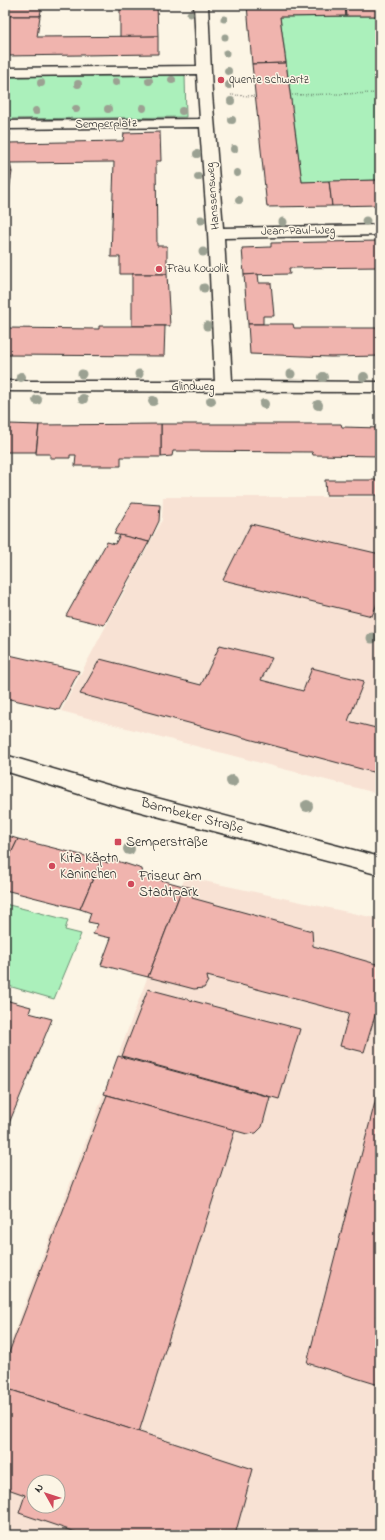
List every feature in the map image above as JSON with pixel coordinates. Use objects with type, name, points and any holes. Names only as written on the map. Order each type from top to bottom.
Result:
[{"type":"street","name":"Hanssensweg","points":[[201,5],[206,123],[216,233],[224,387]]},
{"type":"street","points":[[5,72],[204,70]]},
{"type":"street","name":"Semperplatz","points":[[5,125],[206,123]]},
{"type":"street","name":"Jean-Paul-Weg","points":[[216,233],[380,230]]},
{"type":"street","name":"Glindweg","points":[[5,386],[380,387]]},
{"type":"street","name":"Barmbeker Straße","points":[[5,763],[111,795],[380,866]]},
{"type":"path","points":[[290,95],[380,93]]},
{"type":"shaded area","points":[[163,497],[380,497],[380,794],[61,711],[162,520]]},
{"type":"shaded area","points":[[185,877],[380,919],[380,1525],[378,1535],[5,1535],[5,1357]]},
{"type":"green space","points":[[380,16],[380,180],[302,182],[280,17]]},
{"type":"green space","points":[[185,75],[186,117],[5,119],[5,77]]},
{"type":"green space","points":[[5,904],[68,920],[65,930],[81,934],[54,999],[5,985]]},
{"type":"building","points":[[7,5],[42,5],[40,16],[5,16]]},
{"type":"building","points":[[120,5],[157,5],[158,36],[120,37]]},
{"type":"building","points":[[247,5],[345,5],[346,16],[280,17],[286,63],[252,64]]},
{"type":"building","points":[[345,5],[380,5],[380,16],[346,16]]},
{"type":"building","points":[[5,16],[40,16],[37,37],[158,36],[158,54],[5,56]]},
{"type":"building","points":[[286,63],[302,182],[329,181],[332,206],[267,207],[252,64]]},
{"type":"building","points":[[160,132],[161,161],[156,161],[157,246],[167,246],[167,274],[120,274],[120,257],[111,257],[114,162],[10,163],[12,172],[5,172],[5,134],[10,133],[9,143],[123,141],[124,133]]},
{"type":"building","points":[[5,172],[12,172],[5,215]]},
{"type":"building","points":[[380,180],[380,205],[332,206],[329,181]]},
{"type":"building","points":[[380,241],[380,267],[289,268],[290,274],[244,275],[242,248],[271,247],[271,243]]},
{"type":"building","points":[[132,274],[167,274],[170,326],[132,326]]},
{"type":"building","points":[[258,274],[259,283],[271,283],[274,316],[263,316],[263,324],[248,324],[244,275]]},
{"type":"building","points":[[248,324],[293,324],[294,328],[380,328],[380,356],[331,357],[250,354]]},
{"type":"building","points":[[99,326],[165,326],[164,356],[5,355],[5,328],[99,329]]},
{"type":"building","points":[[5,421],[10,421],[9,424],[39,425],[36,452],[5,452]]},
{"type":"building","points":[[161,424],[341,424],[342,427],[380,428],[380,456],[313,455],[312,452],[173,451],[172,456],[161,457]]},
{"type":"building","points":[[161,424],[161,457],[121,457],[121,466],[75,466],[76,455],[70,455],[70,458],[50,458],[50,454],[36,454],[39,425]]},
{"type":"building","points":[[325,480],[380,480],[380,495],[326,495]]},
{"type":"building","points":[[132,503],[160,505],[159,521],[149,542],[114,534]]},
{"type":"building","points":[[251,524],[380,554],[380,597],[372,616],[223,580]]},
{"type":"building","points":[[120,535],[149,542],[104,625],[66,616],[107,542],[115,544]]},
{"type":"building","points":[[220,645],[272,658],[261,680],[303,691],[312,668],[364,681],[348,721],[380,729],[380,774],[80,694],[100,659],[201,685]]},
{"type":"building","points":[[5,654],[79,671],[59,710],[5,698]]},
{"type":"building","points":[[5,835],[18,839],[5,866]]},
{"type":"building","points":[[18,839],[101,860],[80,909],[5,890],[5,866]]},
{"type":"building","points":[[111,859],[142,869],[143,875],[183,886],[148,977],[101,965],[111,938],[93,934],[98,924],[88,922],[91,913],[80,909],[101,860],[108,863]]},
{"type":"building","points":[[183,886],[194,888],[192,898],[312,931],[313,946],[380,965],[380,999],[364,1052],[340,1046],[349,1013],[207,976],[208,981],[204,988],[194,989],[148,977]]},
{"type":"building","points":[[148,989],[300,1029],[279,1099],[122,1056]]},
{"type":"building","points":[[5,1000],[31,1007],[29,1013],[52,1019],[5,1133]]},
{"type":"building","points":[[118,1056],[270,1097],[262,1127],[256,1133],[247,1134],[104,1094]]},
{"type":"building","points":[[380,1083],[380,1381],[379,1385],[307,1363]]},
{"type":"building","points":[[107,1095],[235,1130],[139,1432],[5,1388],[5,1363]]},
{"type":"building","points":[[5,1388],[253,1469],[235,1535],[84,1535],[19,1513],[25,1495],[5,1488]]},
{"type":"place","name":"quente schwartz","points":[[221,80]]},
{"type":"place","name":"Frau Kowolik","points":[[159,269]]},
{"type":"place","name":"Semperstraße","points":[[118,842]]},
{"type":"place","name":"Kita Käptn Kaninchen","points":[[52,866]]},
{"type":"place","name":"Friseur am Stadtpark","points":[[131,884]]}]
